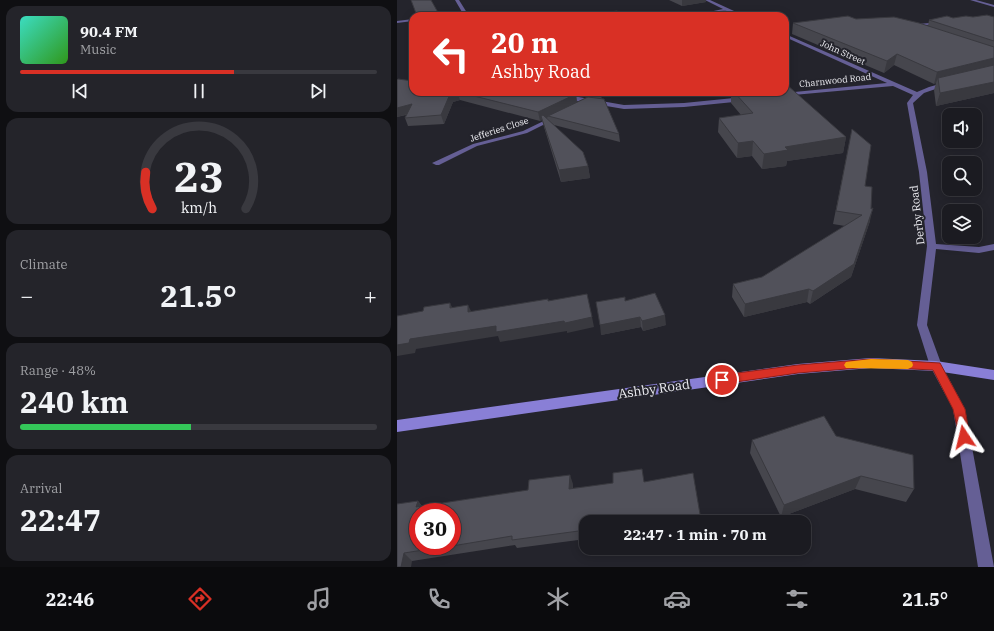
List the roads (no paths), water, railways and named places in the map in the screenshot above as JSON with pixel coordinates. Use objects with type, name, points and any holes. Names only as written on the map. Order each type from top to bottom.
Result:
[{"type":"main road","name":"Ashby Road","points":[[397,426],[798,369],[871,363],[936,366],[994,375]]},
{"type":"street","points":[[457,0],[465,12]]},
{"type":"street","points":[[707,0],[734,12]]},
{"type":"street","points":[[972,0],[994,6]]},
{"type":"street","points":[[712,12],[727,9]]},
{"type":"street","points":[[397,22],[409,20]]},
{"type":"street","points":[[915,30],[900,25],[947,23]]},
{"type":"street","name":"John Street","points":[[789,37],[916,94]]},
{"type":"street","points":[[916,94],[930,88],[953,82]]},
{"type":"street","name":"Charnwood Road","points":[[789,94],[893,84]]},
{"type":"street","name":"Derby Road","points":[[916,94],[910,104],[923,172],[932,246],[922,325],[936,366],[959,409],[986,567]]},
{"type":"street","points":[[564,96],[624,107],[684,105],[755,98]]},
{"type":"street","points":[[574,108],[587,101]]},
{"type":"street","name":"Jefferies Close","points":[[436,163],[475,145],[525,132],[560,114]]},
{"type":"street","points":[[932,246],[979,250],[994,248]]}]
